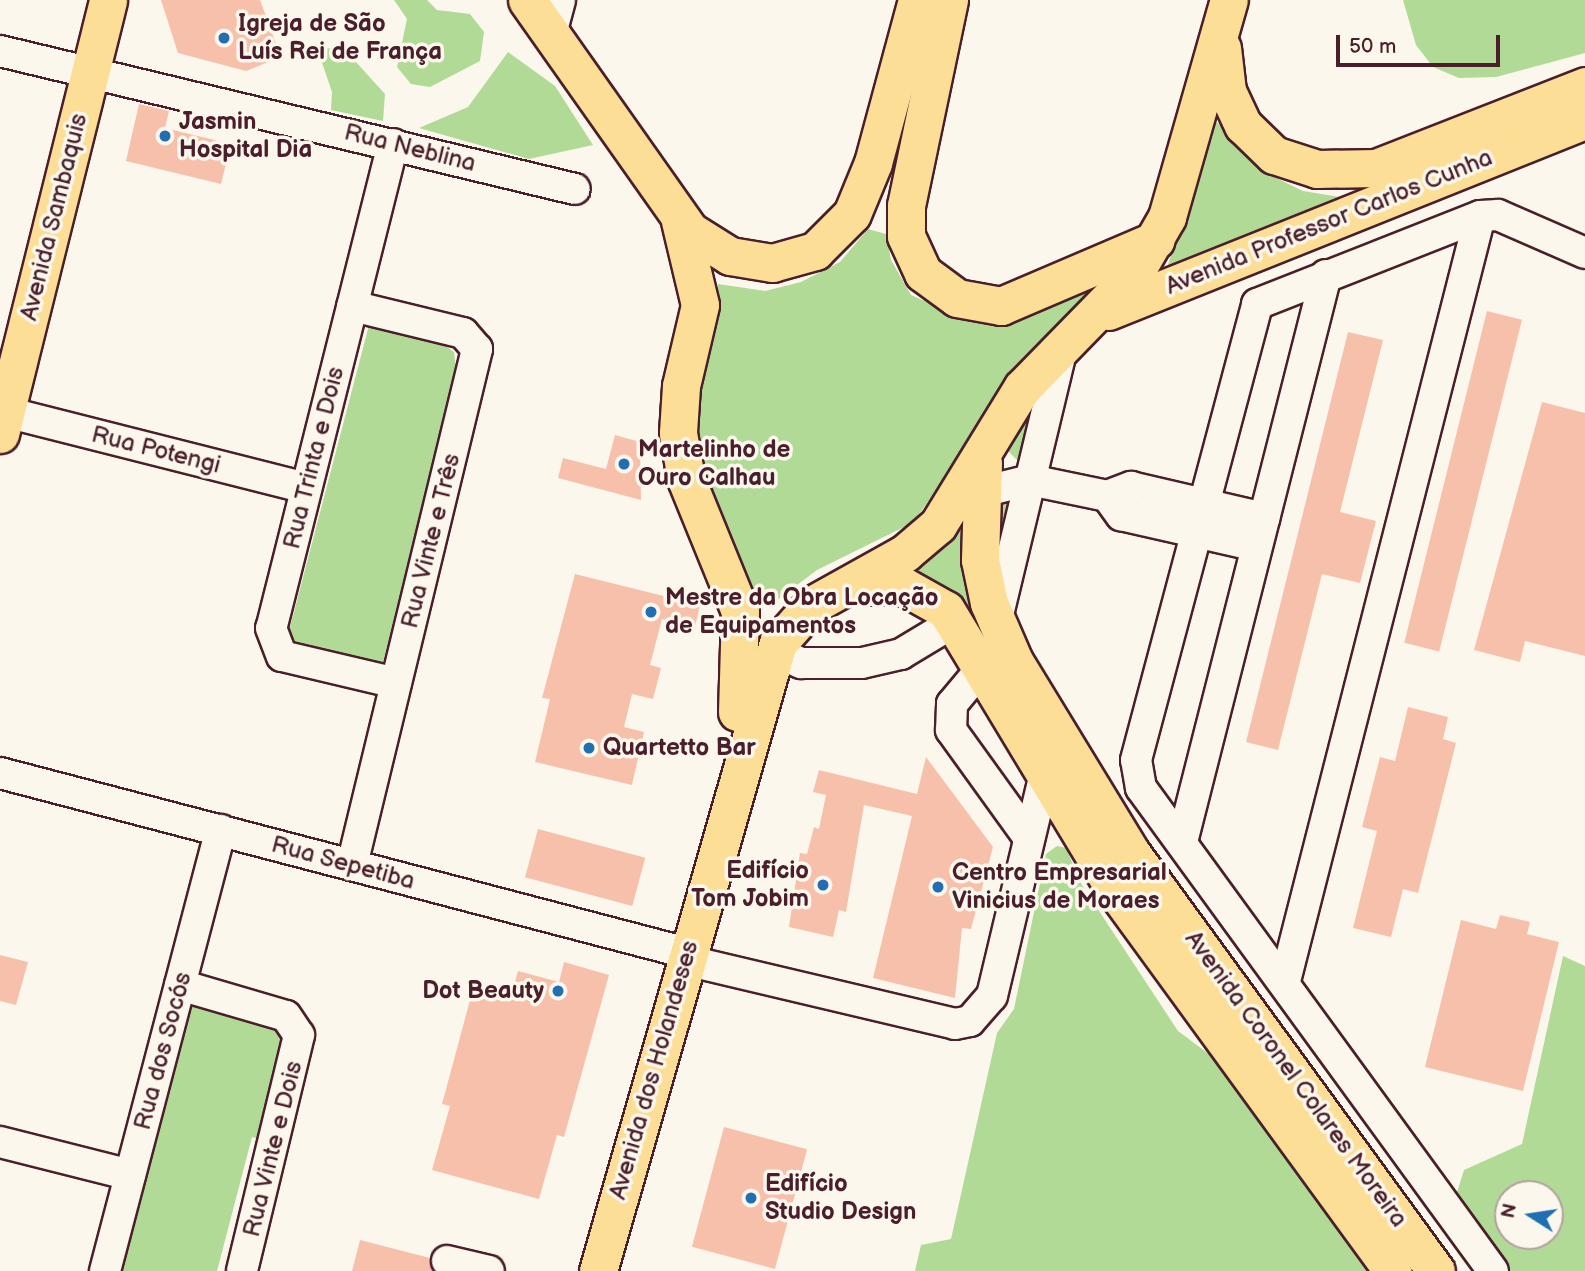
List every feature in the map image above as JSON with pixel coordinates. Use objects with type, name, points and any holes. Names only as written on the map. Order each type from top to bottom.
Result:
[{"type":"main road","name":"Avenida Sambaquis","points":[[2,421],[108,0]]},
{"type":"main road","points":[[527,0],[556,17],[677,215],[714,249],[753,262],[797,259],[830,240],[852,214],[873,163],[917,0]]},
{"type":"main road","points":[[949,0],[906,205],[906,236],[923,273],[957,298],[1000,306],[1157,240]]},
{"type":"main road","points":[[1070,336],[1125,285],[1157,240],[1227,8]]},
{"type":"main road","name":"Avenida Professor Carlos Cunha","points":[[1227,8],[1223,71],[1235,110],[1259,144],[1307,168],[1376,168],[1585,86]]},
{"type":"main road","name":"Avenida Professor Carlos Cunha","points":[[1070,336],[1120,305],[1585,120]]},
{"type":"main road","points":[[677,215],[700,305],[678,402],[680,450],[742,625],[743,672],[715,852]]},
{"type":"main road","name":"Avenida Coronel Colares Moreira","points":[[1070,336],[991,432],[967,496],[996,623],[1132,854],[1436,1271]]},
{"type":"main road","name":"Avenida dos Holandeses","points":[[598,1271],[774,651],[801,614],[918,544],[967,496]]},
{"type":"main road","name":"Avenida Coronel Colares Moreira","points":[[843,587],[912,588],[938,601],[954,622],[1117,893],[1393,1271]]},
{"type":"street","name":"Rua Neblina","points":[[0,51],[575,189]]},
{"type":"street","name":"Rua Trinta e Dois","points":[[393,144],[306,488],[271,641],[282,656],[396,683]]},
{"type":"street","points":[[1493,1271],[1141,788],[1136,760],[1257,304],[1480,216],[1498,215],[1585,253]]},
{"type":"street","points":[[1284,981],[1480,216]]},
{"type":"street","points":[[1182,842],[1326,275]]},
{"type":"street","name":"Rua Vinte e Três","points":[[352,306],[463,333],[477,349],[352,865]]},
{"type":"street","points":[[996,623],[1030,480],[1070,336]]},
{"type":"street","name":"Rua Potengi","points":[[2,421],[306,488]]},
{"type":"street","points":[[967,496],[1030,480],[1107,496],[1131,487],[1264,517]]},
{"type":"street","points":[[1107,496],[1121,515],[1257,546]]},
{"type":"street","points":[[774,651],[801,663],[862,663],[901,654],[954,622]]},
{"type":"street","points":[[982,668],[952,704],[951,730],[1029,838]]},
{"type":"street","name":"Rua Sepetiba","points":[[0,773],[686,956],[963,1024],[992,996],[1029,838]]},
{"type":"street","points":[[1029,838],[1045,773]]},
{"type":"street","name":"Rua dos Socós","points":[[105,1271],[221,830]]},
{"type":"street","name":"Rua Vinte e Dois","points":[[180,985],[286,1016],[299,1035],[242,1271]]},
{"type":"street","points":[[0,1142],[130,1175]]},
{"type":"street","points":[[447,1261],[489,1271]]},
{"type":"green space","points":[[394,0],[427,0],[437,10],[470,14],[484,32],[480,61],[430,87],[411,84],[397,67],[407,19]]},
{"type":"green space","points":[[1403,0],[1585,0],[1585,53],[1496,77],[1459,78],[1433,67],[1416,45]]},
{"type":"green space","points":[[330,48],[346,51],[385,94],[383,121],[331,110],[332,92],[318,51]]},
{"type":"green space","points":[[508,52],[555,86],[593,145],[529,159],[419,128],[468,107]]},
{"type":"green space","points":[[1211,116],[1268,174],[1303,191],[1352,199],[1166,272]]},
{"type":"green space","points":[[868,229],[886,234],[891,260],[911,295],[971,321],[1037,312],[1107,278],[1030,352],[914,522],[817,570],[768,607],[745,580],[712,513],[687,419],[717,322],[718,284],[765,291],[801,282],[840,262]]},
{"type":"green space","points":[[369,325],[443,344],[454,352],[456,370],[381,670],[294,648],[288,635]]},
{"type":"green space","points":[[1044,390],[1026,462],[1016,459],[1007,450]]},
{"type":"green space","points":[[1012,492],[1001,563],[997,505]]},
{"type":"green space","points":[[963,515],[991,652],[953,591],[902,569]]},
{"type":"green space","points":[[1057,846],[1066,848],[1082,885],[1178,1031],[1229,1069],[1376,1271],[915,1271],[921,1245],[951,1239],[997,1033],[1014,1009],[1046,854]]},
{"type":"green space","points":[[1563,956],[1585,966],[1585,1271],[1505,1271],[1467,1222],[1457,1192],[1464,1170],[1522,1144]]},
{"type":"green space","points":[[192,1004],[286,1032],[264,1140],[252,1137],[217,1271],[117,1271]]},
{"type":"building","name":"Igreja de São Luís Rei de França","points":[[161,0],[260,0],[281,57],[246,71],[178,53]]},
{"type":"building","name":"Jasmin Hospital Dia","points":[[139,104],[169,111],[165,128],[231,144],[221,184],[126,161]]},
{"type":"building","points":[[1487,311],[1522,320],[1439,652],[1404,643]]},
{"type":"building","points":[[1348,332],[1383,340],[1340,512],[1376,521],[1360,583],[1322,574],[1278,750],[1246,742]]},
{"type":"building","points":[[1542,402],[1585,413],[1585,656],[1525,641],[1520,662],[1474,650]]},
{"type":"building","name":"Martelinho de Ouro Calhau","points":[[615,435],[640,442],[641,500],[558,478],[563,458],[606,469]]},
{"type":"building","points":[[575,574],[700,605],[695,627],[662,619],[650,665],[661,668],[653,699],[632,694],[624,727],[644,732],[632,785],[535,762],[550,699],[542,698]]},
{"type":"building","points":[[1408,707],[1448,717],[1443,739],[1456,743],[1418,893],[1403,889],[1391,937],[1353,928],[1377,831],[1362,827],[1380,757],[1395,761]]},
{"type":"building","name":"Centro Empresarial Vinicius de Moraes","points":[[926,757],[993,847],[971,929],[962,928],[955,998],[873,978],[912,816],[864,805],[846,912],[839,910],[833,937],[789,927],[800,853],[807,854],[814,827],[819,829],[826,795],[813,792],[819,770],[917,794]]},
{"type":"building","points":[[538,829],[645,858],[632,906],[525,877]]},
{"type":"building","points":[[1500,915],[1530,922],[1527,934],[1559,942],[1523,1091],[1425,1067],[1461,920],[1496,929]]},
{"type":"building","points":[[0,955],[28,962],[16,1005],[0,1001]]},
{"type":"building","points":[[564,962],[609,975],[564,1137],[557,1135],[539,1199],[432,1170],[450,1106],[442,1104],[473,989],[510,999],[518,971],[559,982]]},
{"type":"building","name":"Edifício Studio Design","points":[[724,1127],[807,1149],[775,1269],[692,1247]]},
{"type":"building","points":[[360,1240],[430,1258],[433,1271],[352,1271]]},
{"type":"place","name":"Igreja de São Luís Rei de França","points":[[224,38]]},
{"type":"place","name":"Jasmin Hospital Dia","points":[[165,136]]},
{"type":"place","name":"Martelinho de Ouro Calhau","points":[[624,464]]},
{"type":"place","name":"Mestre da Obra Locação de Equipamentos","points":[[651,612]]},
{"type":"place","name":"Quartetto Bar","points":[[589,748]]},
{"type":"place","name":"Edifício Tom Jobim","points":[[823,885]]},
{"type":"place","name":"Centro Empresarial Vinicius de Moraes","points":[[938,887]]},
{"type":"place","name":"Dot Beauty","points":[[558,991]]},
{"type":"place","name":"Edifício Studio Design","points":[[751,1198]]}]
